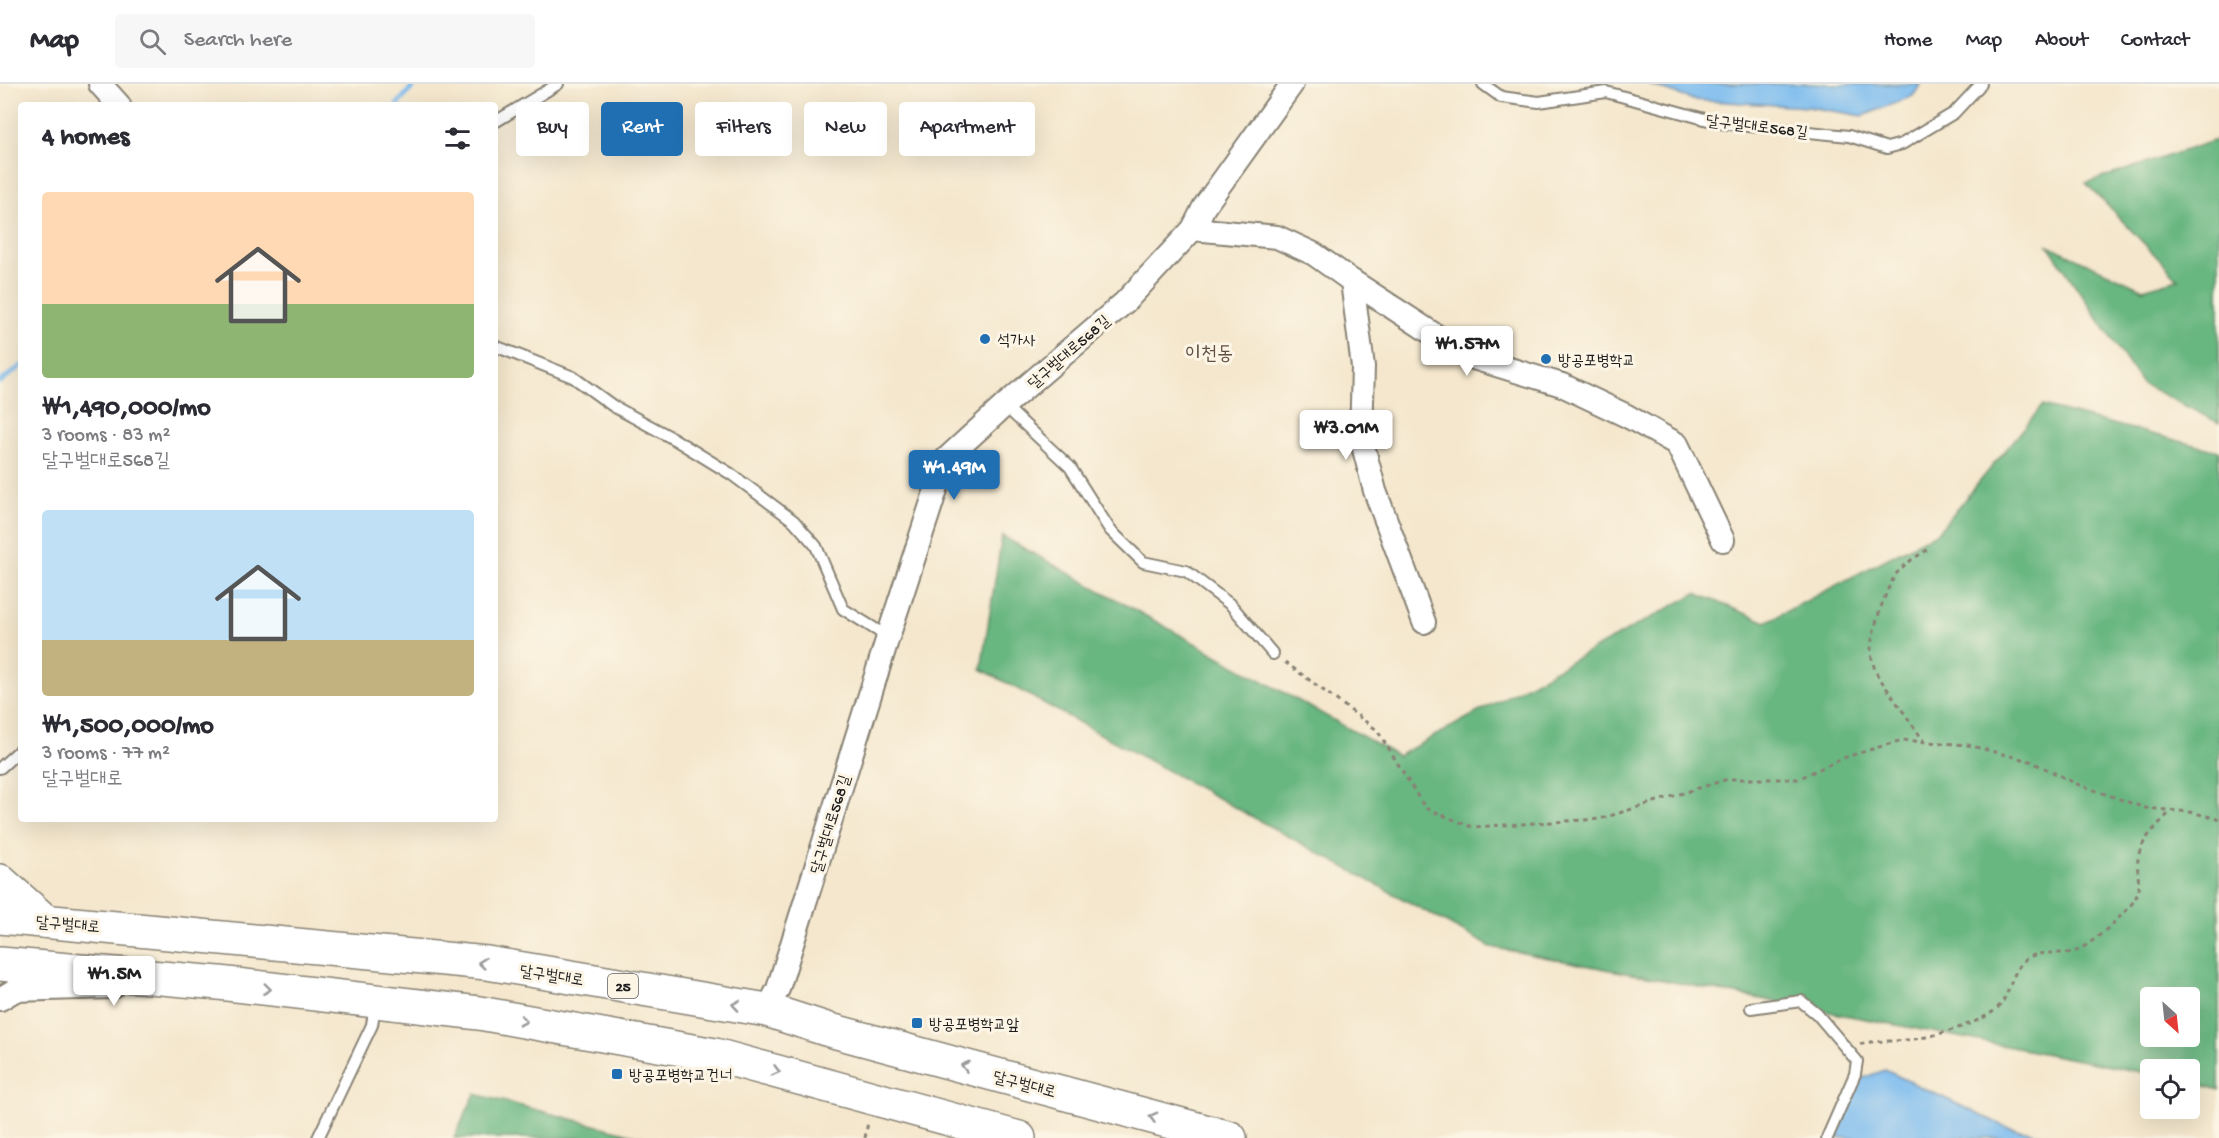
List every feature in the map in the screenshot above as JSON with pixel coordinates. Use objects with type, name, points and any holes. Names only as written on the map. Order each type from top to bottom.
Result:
[{"type":"main road","points":[[0,881],[45,921]]},
{"type":"main road","name":"달구벌대로","points":[[0,917],[487,963],[767,1010],[826,1029],[1230,1138]]},
{"type":"main road","points":[[0,964],[219,983],[479,1013],[715,1055],[1019,1138]]},
{"type":"street","points":[[100,84],[116,102]]},
{"type":"street","name":"달구벌대로568길","points":[[767,1010],[778,989],[946,459],[1125,302],[1192,229],[1204,207],[1292,84]]},
{"type":"street","points":[[1192,229],[1277,237],[1314,254],[1467,356],[1562,385],[1627,416],[1677,444],[1723,540]]},
{"type":"street","points":[[1352,281],[1363,367],[1361,438],[1375,492],[1424,622]]},
{"type":"street","points":[[0,999],[15,990],[219,983]]},
{"type":"lane","points":[[498,120],[558,84]]},
{"type":"lane","name":"달구벌대로568길","points":[[1483,84],[1501,97],[1539,102],[1606,92],[1719,123],[1849,136],[1887,148],[1902,144],[1954,113],[1981,84]]},
{"type":"lane","points":[[498,347],[573,377],[613,406],[731,474],[794,521],[816,546],[843,609],[888,637]]},
{"type":"lane","points":[[1005,406],[1070,467],[1110,530],[1143,562],[1186,571],[1231,605],[1273,654]]},
{"type":"lane","points":[[0,768],[18,752]]},
{"type":"lane","points":[[1751,1008],[1801,1001],[1817,1014],[1857,1061],[1855,1074],[1827,1138]]},
{"type":"lane","points":[[318,1138],[372,1025],[375,1002]]},
{"type":"path","points":[[1926,742],[1878,676],[1873,666],[1871,650],[1876,623],[1895,575],[1904,565],[1927,550]]},
{"type":"path","points":[[1273,654],[1377,730],[1425,808],[1472,827],[1600,819],[1728,778],[1798,779],[1843,758],[1902,740],[1968,745],[2030,761],[2077,784],[2145,808],[2190,812],[2219,819]]},
{"type":"path","points":[[1857,1061],[1854,1048],[1860,1045],[1923,1038],[1994,1012],[2001,1004],[2017,969],[2027,958],[2049,952],[2072,952],[2087,945],[2136,899],[2139,889],[2139,853],[2145,841],[2171,811]]},
{"type":"green space","points":[[2219,139],[2219,423],[2142,384],[2048,245],[2143,289],[2178,279],[2086,183]]},
{"type":"green space","points":[[2042,406],[2219,451],[2219,1090],[2200,1085],[2200,1059],[2140,1059],[2140,1072],[1491,947],[981,669],[1002,536],[1398,756],[1696,593],[1766,622],[1938,532]]},
{"type":"green space","points":[[475,1094],[645,1138],[454,1138]]},
{"type":"water","points":[[1648,84],[1921,84],[1913,96],[1863,116],[1808,107],[1693,100]]},
{"type":"water","points":[[1885,1070],[2006,1127],[2061,1138],[1837,1138],[1860,1079]]},
{"type":"waterway","points":[[400,102],[415,84]]},
{"type":"waterway","points":[[0,382],[18,368]]},
{"type":"place","name":"석가사","points":[[985,339]]},
{"type":"place","name":"방공포병학교","points":[[1546,359]]},
{"type":"place","name":"방공포병학교앞","points":[[917,1023]]},
{"type":"place","name":"방공포병학교건너","points":[[617,1074]]},
{"type":"district","name":"이천동","points":[[1209,352]]}]
